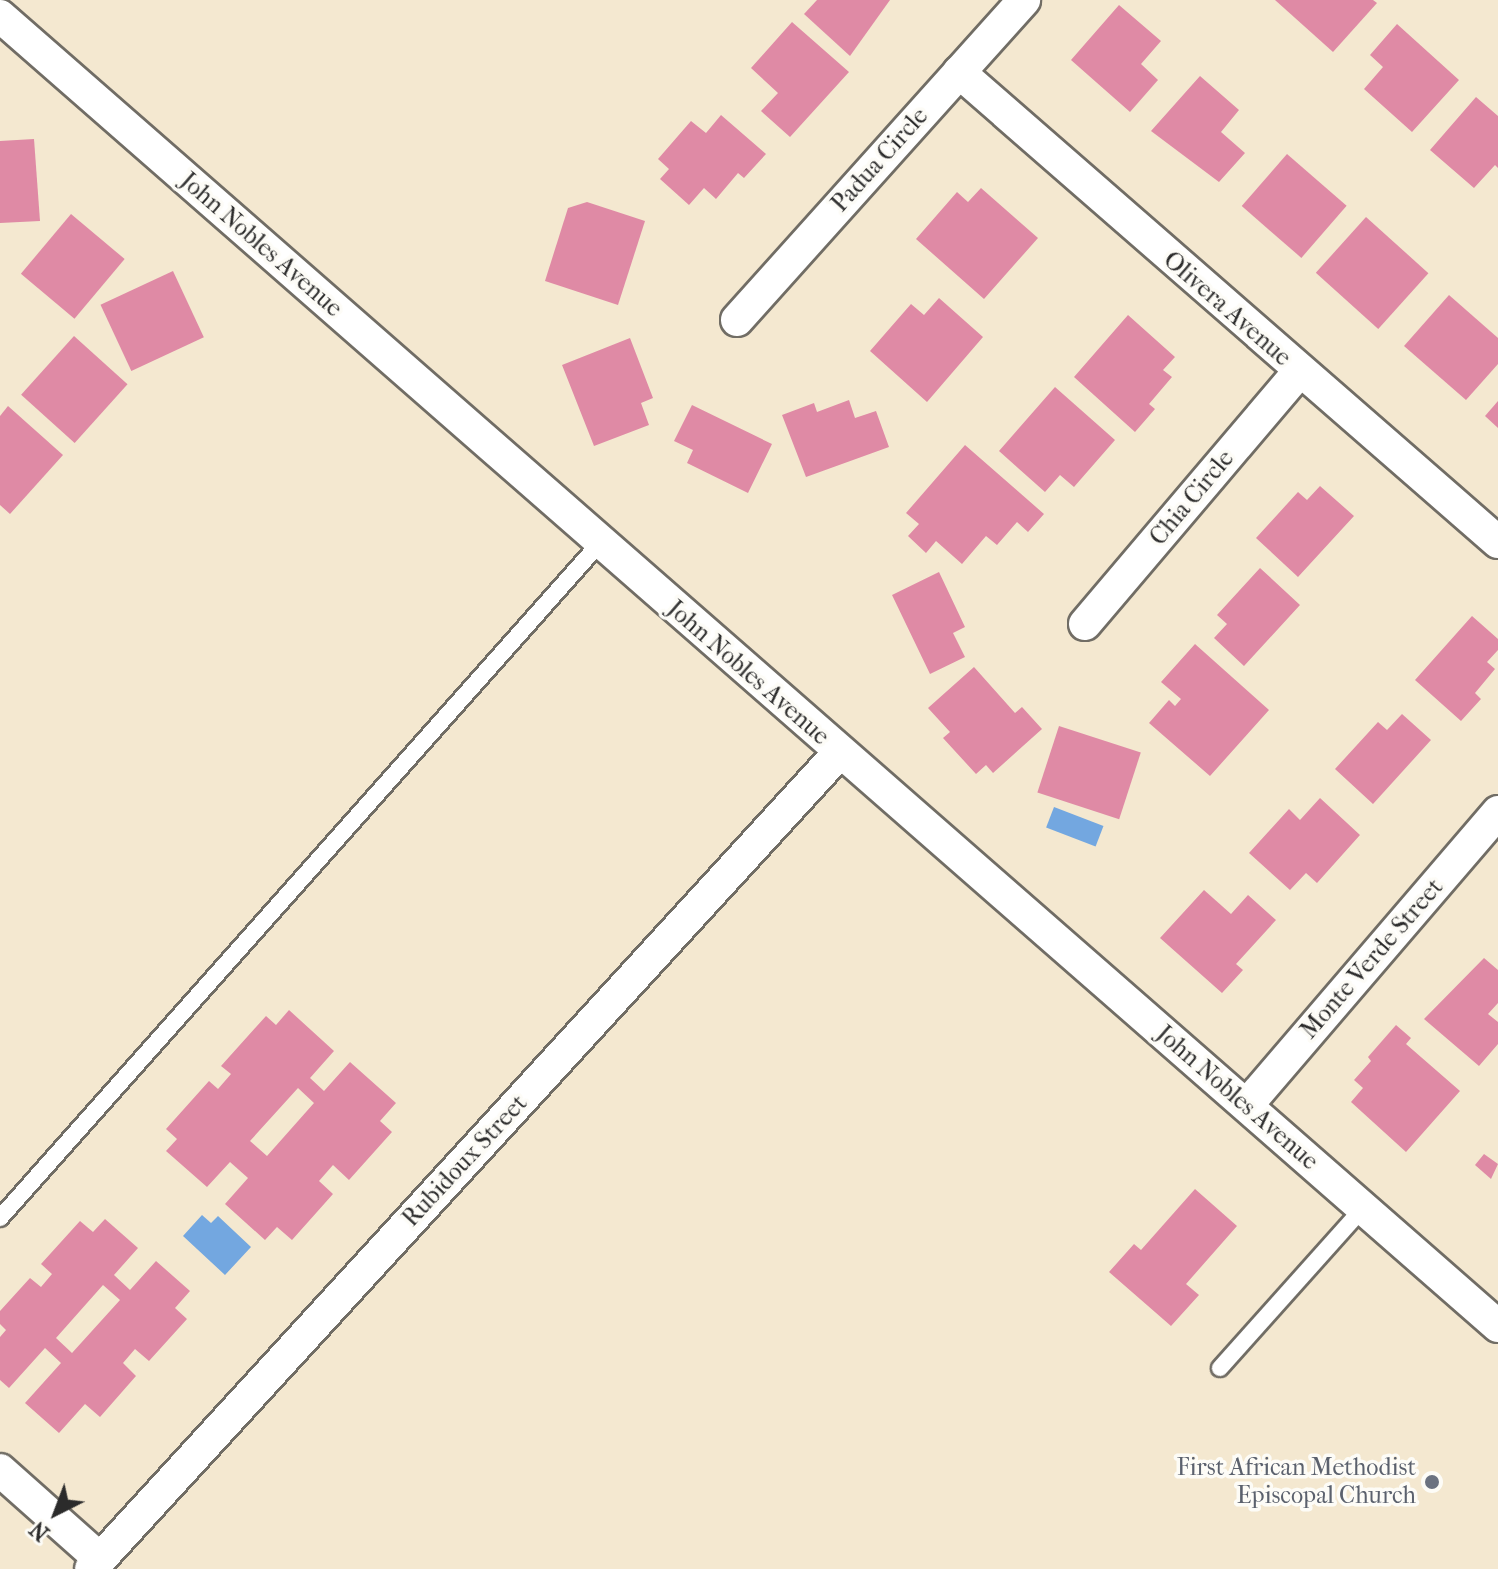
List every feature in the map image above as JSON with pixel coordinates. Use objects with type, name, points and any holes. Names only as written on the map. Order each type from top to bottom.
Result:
[{"type":"street","name":"Padua Circle","points":[[737,320],[1024,0]]},
{"type":"street","name":"John Nobles Avenue","points":[[0,16],[839,753],[1498,1326]]},
{"type":"street","name":"Olivera Avenue","points":[[959,72],[1299,372],[1498,542]]},
{"type":"street","name":"Chia Circle","points":[[1085,624],[1299,372]]},
{"type":"street","name":"Rubidoux Street","points":[[101,1566],[839,753]]},
{"type":"street","name":"Monte Verde Street","points":[[1247,1105],[1498,812]]},
{"type":"street","points":[[0,1470],[101,1566]]},
{"type":"lane","points":[[0,1218],[600,543]]},
{"type":"lane","points":[[1220,1368],[1363,1208]]},
{"type":"water","points":[[1054,807],[1103,826],[1096,847],[1046,828]]},
{"type":"water","points":[[202,1215],[211,1223],[218,1216],[251,1247],[225,1275],[183,1236]]},
{"type":"building","points":[[817,0],[890,0],[850,56],[804,14]]},
{"type":"building","points":[[1275,0],[1373,0],[1377,3],[1333,52]]},
{"type":"building","points":[[1119,5],[1161,41],[1141,64],[1158,80],[1130,112],[1071,60]]},
{"type":"building","points":[[792,22],[849,72],[790,137],[761,111],[778,93],[751,68]]},
{"type":"building","points":[[1397,24],[1459,80],[1412,132],[1364,89],[1383,67],[1370,55]]},
{"type":"building","points":[[1200,76],[1239,110],[1221,132],[1245,153],[1219,182],[1151,131]]},
{"type":"building","points":[[1476,97],[1498,116],[1498,168],[1495,165],[1474,188],[1430,150]]},
{"type":"building","points":[[721,115],[766,154],[744,178],[738,173],[716,199],[704,188],[689,205],[660,179],[669,169],[658,159],[691,121],[706,133]]},
{"type":"building","points":[[34,139],[40,221],[0,223],[0,141]]},
{"type":"building","points":[[1287,154],[1347,206],[1301,258],[1242,206]]},
{"type":"building","points":[[981,188],[1038,238],[984,299],[916,239],[957,192],[968,202]]},
{"type":"building","points":[[587,202],[645,221],[618,305],[545,281],[568,208]]},
{"type":"building","points":[[71,214],[125,259],[74,319],[21,274]]},
{"type":"building","points":[[1366,217],[1428,273],[1378,329],[1316,273]]},
{"type":"building","points":[[173,271],[204,337],[131,371],[100,305]]},
{"type":"building","points":[[1449,295],[1498,338],[1498,364],[1466,400],[1404,346]]},
{"type":"building","points":[[939,298],[983,337],[927,402],[870,351],[911,304],[924,315]]},
{"type":"building","points":[[1128,315],[1175,357],[1163,370],[1172,377],[1149,404],[1155,409],[1135,432],[1074,377]]},
{"type":"building","points":[[74,336],[128,384],[75,443],[21,395]]},
{"type":"building","points":[[630,338],[653,398],[641,403],[649,425],[594,446],[562,365]]},
{"type":"building","points":[[1055,387],[1115,440],[1074,487],[1060,475],[1045,492],[999,451]]},
{"type":"building","points":[[849,400],[855,418],[876,411],[889,447],[806,477],[782,415],[814,403],[817,412]]},
{"type":"building","points":[[1498,401],[1498,428],[1485,416]]},
{"type":"building","points":[[692,405],[772,444],[748,493],[687,463],[693,450],[674,441]]},
{"type":"building","points":[[8,406],[63,455],[10,514],[0,505],[0,416]]},
{"type":"building","points":[[965,445],[1044,514],[1028,532],[1017,522],[997,545],[986,536],[962,564],[936,541],[926,553],[908,536],[919,524],[906,513]]},
{"type":"building","points":[[1320,486],[1354,516],[1298,577],[1256,538],[1298,492],[1307,500]]},
{"type":"building","points":[[1260,568],[1300,605],[1244,666],[1214,638],[1227,624],[1217,615]]},
{"type":"building","points":[[939,572],[965,627],[953,633],[965,657],[930,674],[892,595]]},
{"type":"building","points":[[1472,616],[1498,639],[1498,650],[1487,662],[1495,669],[1475,693],[1481,699],[1461,721],[1415,680]]},
{"type":"building","points":[[1195,644],[1269,710],[1210,776],[1149,723],[1169,700],[1175,706],[1181,699],[1161,682]]},
{"type":"building","points":[[974,667],[1015,713],[1022,707],[1042,729],[993,773],[986,765],[976,774],[943,738],[950,732],[928,708]]},
{"type":"building","points":[[1402,714],[1431,740],[1373,804],[1335,769],[1378,722],[1387,730]]},
{"type":"building","points":[[1059,726],[1141,753],[1119,819],[1037,793]]},
{"type":"building","points":[[1320,798],[1360,835],[1317,883],[1306,873],[1290,890],[1249,853],[1289,809],[1300,820]]},
{"type":"building","points":[[1204,890],[1231,914],[1248,895],[1276,920],[1236,964],[1243,970],[1222,993],[1160,938]]},
{"type":"building","points":[[1484,958],[1498,970],[1498,1003],[1488,1014],[1498,1022],[1498,1044],[1479,1066],[1424,1019]]},
{"type":"building","points":[[289,1010],[334,1051],[310,1078],[324,1091],[350,1062],[396,1103],[380,1121],[392,1132],[349,1180],[333,1165],[319,1181],[333,1194],[292,1240],[277,1227],[265,1240],[225,1204],[248,1178],[230,1162],[207,1187],[166,1151],[177,1139],[166,1129],[209,1081],[218,1089],[231,1074],[221,1066],[266,1016],[276,1025]],"holes":[[[298,1088],[314,1103],[267,1156],[250,1141]]]},
{"type":"building","points":[[1396,1025],[1411,1038],[1406,1044],[1460,1091],[1406,1152],[1351,1102],[1363,1088],[1354,1080],[1371,1061],[1368,1057]]},
{"type":"building","points":[[1484,1154],[1498,1164],[1491,1179],[1475,1165]]},
{"type":"building","points":[[1195,1189],[1237,1226],[1186,1284],[1199,1295],[1171,1326],[1109,1272],[1134,1244],[1141,1250]]},
{"type":"building","points":[[105,1219],[138,1248],[114,1275],[130,1290],[156,1261],[190,1291],[175,1308],[187,1319],[149,1361],[135,1349],[123,1363],[136,1376],[100,1417],[85,1404],[59,1433],[25,1403],[61,1363],[45,1348],[9,1388],[0,1380],[0,1337],[6,1330],[0,1324],[0,1311],[30,1278],[41,1287],[52,1274],[41,1264],[80,1221],[93,1232]],"holes":[[[103,1285],[120,1300],[72,1353],[56,1338]]]},
{"type":"place","name":"First African Methodist Episcopal Church","points":[[1432,1482]]}]
